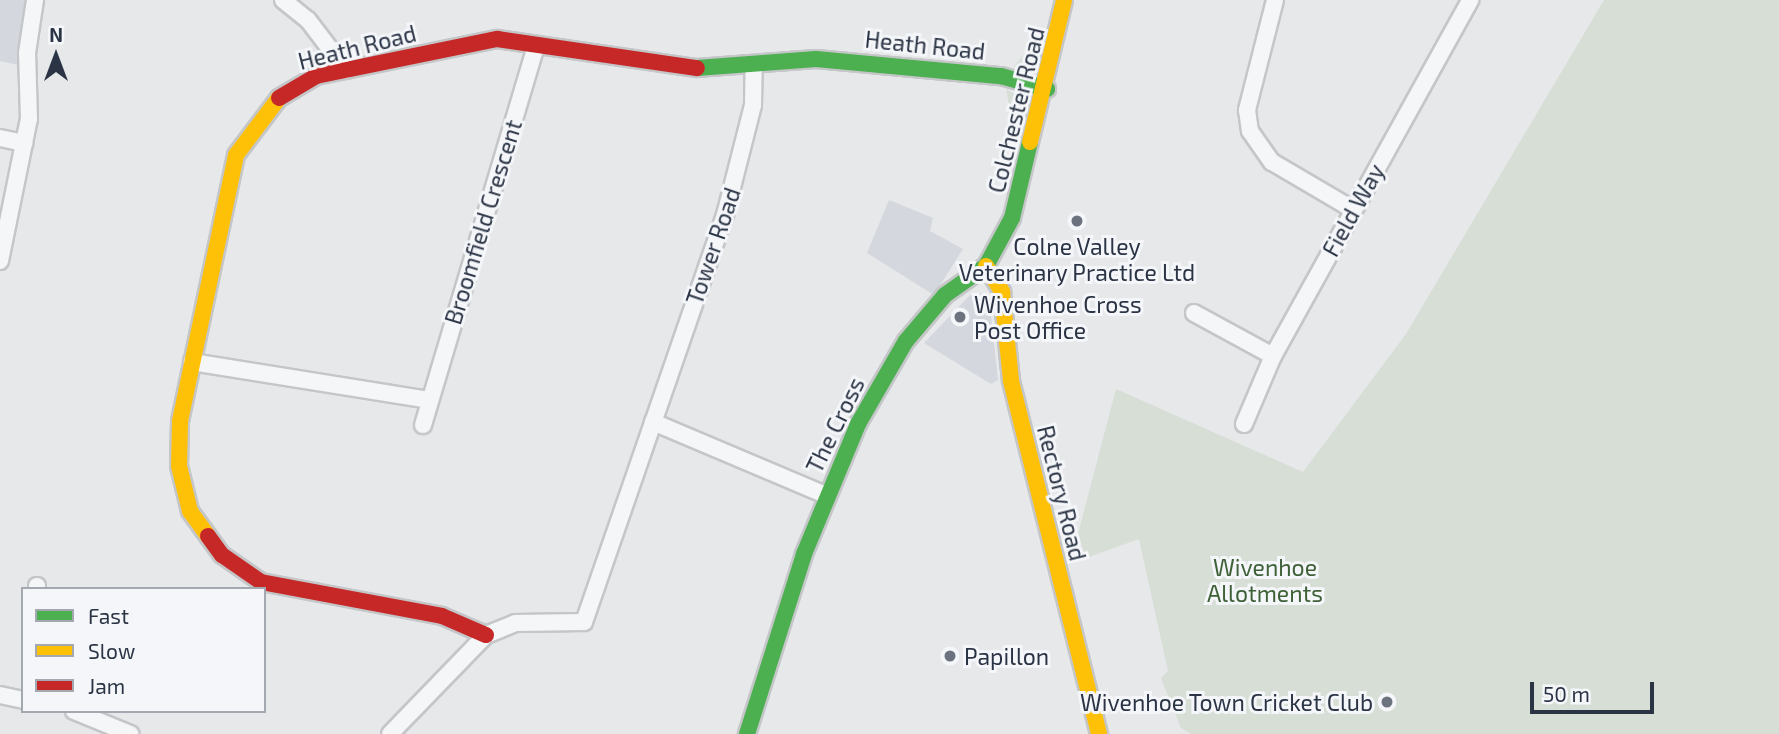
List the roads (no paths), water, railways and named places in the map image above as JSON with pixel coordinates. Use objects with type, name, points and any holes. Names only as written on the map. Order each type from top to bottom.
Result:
[{"type":"street","points":[[0,261],[24,143],[35,0]]},
{"type":"street","points":[[283,0],[307,20],[346,70]]},
{"type":"street","name":"Colchester Road","points":[[986,266],[1012,218],[1047,89],[1064,0]]},
{"type":"street","points":[[1275,0],[1247,110],[1250,131],[1272,162],[1352,209]]},
{"type":"street","name":"Field Way","points":[[1244,424],[1273,356],[1470,0]]},
{"type":"street","name":"Heath Road","points":[[486,635],[442,616],[277,588],[222,555],[182,489],[178,443],[192,362],[240,144],[283,91],[346,70],[481,41],[536,45],[696,68],[816,60],[898,64],[1001,76],[1047,89]]},
{"type":"street","name":"Broomfield Crescent","points":[[423,425],[536,45]]},
{"type":"street","name":"Tower Road","points":[[486,635],[515,623],[584,622],[739,169],[754,66]]},
{"type":"street","points":[[0,138],[24,143]]},
{"type":"street","name":"The Cross","points":[[747,734],[826,495],[906,341],[945,295],[986,266]]},
{"type":"street","name":"Rectory Road","points":[[986,266],[1002,292],[1011,381],[1099,734]]},
{"type":"street","points":[[1194,313],[1273,356]]},
{"type":"street","points":[[192,362],[430,400]]},
{"type":"street","points":[[653,422],[826,495]]},
{"type":"street","points":[[390,734],[486,635]]},
{"type":"street","points":[[0,695],[21,700]]},
{"type":"street","points":[[79,713],[130,734]]},
{"type":"place","name":"Colne Valley Veterinary Practice Ltd","points":[[1077,221]]},
{"type":"place","name":"Wivenhoe Cross Post Office","points":[[960,317]]},
{"type":"place","name":"Papillon","points":[[950,656]]},
{"type":"place","name":"Wivenhoe Town Cricket Club","points":[[1387,702]]},
{"type":"park label","name":"Wivenhoe Allotments","points":[[1265,580]]}]
